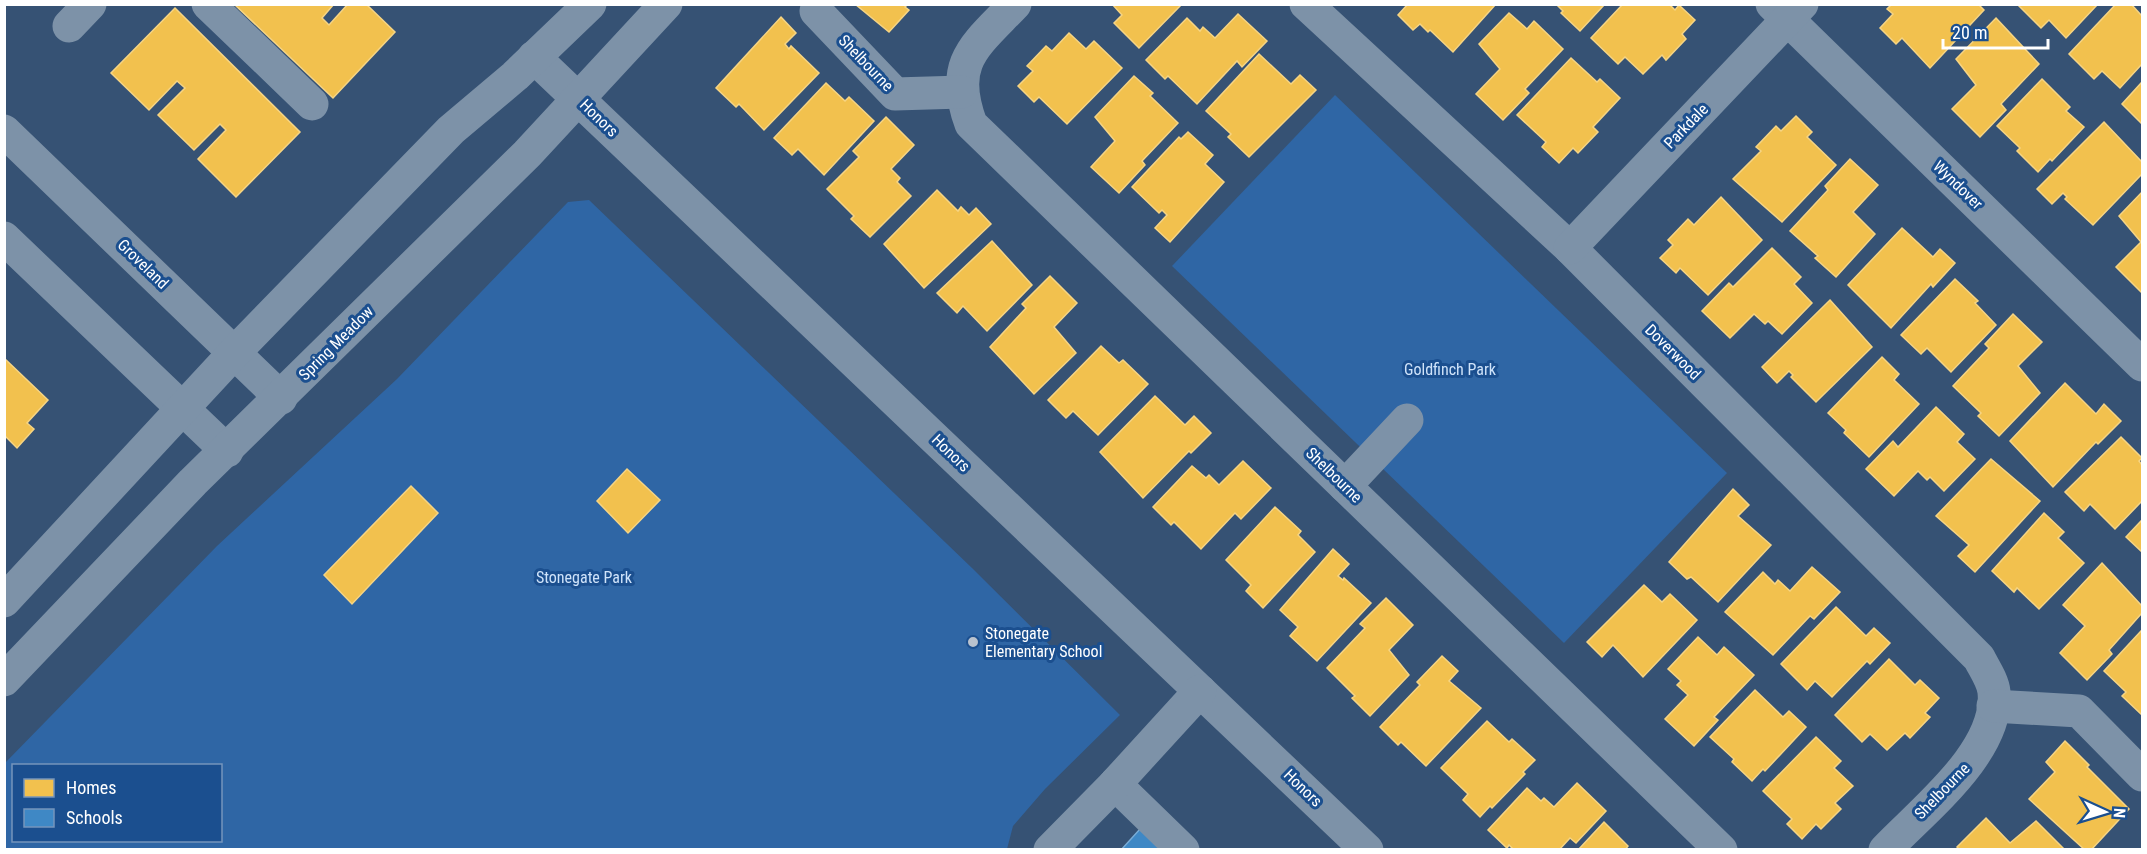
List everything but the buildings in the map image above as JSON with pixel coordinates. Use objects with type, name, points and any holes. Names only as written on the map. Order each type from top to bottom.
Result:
[{"type":"street","points":[[208,4],[312,104]]},
{"type":"street","points":[[4,601],[184,410],[234,353],[451,130],[590,4]]},
{"type":"street","name":"Spring Meadow","points":[[4,680],[193,482],[281,398],[526,154],[666,4]]},
{"type":"street","points":[[963,84],[970,52],[1015,4]]},
{"type":"street","name":"Doverwood","points":[[1306,4],[1570,248],[1979,658],[1994,691],[1992,717]]},
{"type":"street","name":"Parkdale","points":[[1570,248],[1787,9]]},
{"type":"street","name":"Wyndover","points":[[1787,9],[2142,365]]},
{"type":"street","name":"Shelbourne","points":[[816,11],[895,94],[963,84],[962,99],[971,124],[1721,849]]},
{"type":"street","name":"Honors","points":[[534,57],[1367,849]]},
{"type":"street","name":"Groveland","points":[[4,130],[281,398]]},
{"type":"street","points":[[4,237],[227,451]]},
{"type":"street","points":[[1345,486],[1407,420]]},
{"type":"street","points":[[1050,849],[1115,784],[1200,691]]},
{"type":"street","points":[[1992,717],[2079,711],[2142,775]]},
{"type":"street","name":"Shelbourne","points":[[1885,849],[1974,758],[1992,717]]},
{"type":"street","points":[[1115,784],[1183,849]]},
{"type":"green space","name":"Goldfinch Park","points":[[1335,95],[1727,473],[1564,643],[1172,266]]},
{"type":"green space","name":"Stonegate Park","points":[[589,200],[972,568],[1120,715],[1045,789],[1013,826],[1007,849],[5,850],[5,763],[217,546],[397,379],[568,202]]},
{"type":"place","name":"Stonegate Elementary School","points":[[973,642]]}]
